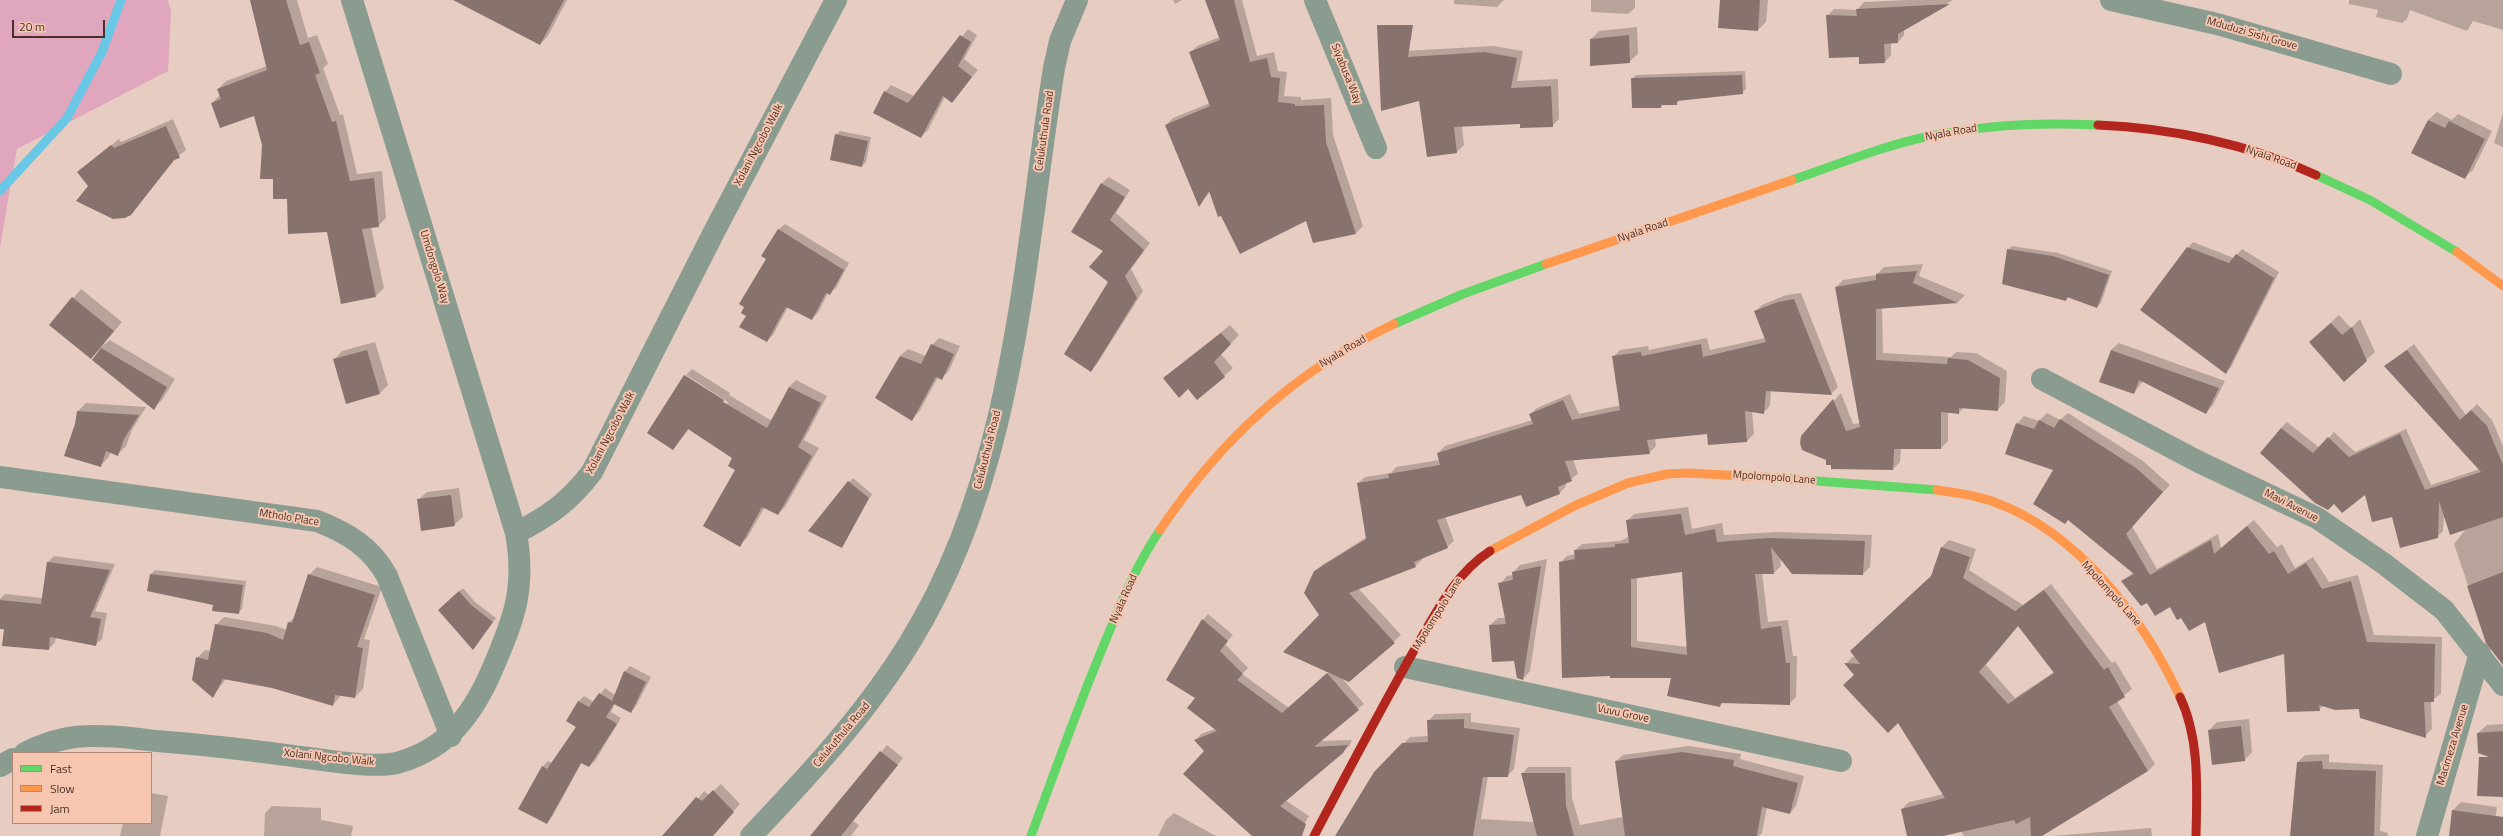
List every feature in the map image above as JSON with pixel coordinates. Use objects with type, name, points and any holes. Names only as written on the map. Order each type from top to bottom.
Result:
[{"type":"street","name":"Umdongolo Way","points":[[352,0],[516,533]]},
{"type":"street","name":"Xolani Ngcobo Walk","points":[[27,752],[35,748],[74,737],[130,738],[231,747],[335,762],[399,763],[430,751],[451,736],[466,718],[488,680],[512,623],[519,590],[520,572],[516,533],[548,517],[575,495],[592,472],[714,230],[836,0]]},
{"type":"street","name":"Celukuthula Road","points":[[751,836],[809,775],[862,713],[911,642],[955,556],[984,473],[1020,317],[1054,68],[1060,41],[1077,0]]},
{"type":"street","name":"Siyabusa Way","points":[[1315,0],[1376,148]]},
{"type":"street","name":"Mduduzi Sishi Grove","points":[[2111,0],[2218,24],[2391,74]]},
{"type":"street","name":"Nyala Road","points":[[1031,836],[1104,644],[1142,557],[1189,489],[1251,419],[1304,376],[1389,324],[1452,297],[1895,146],[1923,138],[1965,130],[2035,124],[2115,125],[2163,130],[2220,141],[2260,153],[2343,186],[2398,214],[2453,249],[2503,286]]},
{"type":"street","name":"Mavi Avenue","points":[[2042,379],[2191,458],[2317,518],[2383,563],[2444,610],[2503,684]]},
{"type":"street","name":"Mpolompolo Lane","points":[[1314,836],[1434,616],[1464,573],[1487,553],[1600,491],[1648,477],[1688,473],[1873,484],[1945,492],[1993,502],[2024,516],[2052,535],[2096,574],[2138,622],[2175,681],[2192,734],[2197,810],[2196,836]]},
{"type":"street","name":"Mtholo Place","points":[[0,477],[317,521],[342,531],[363,544],[379,562],[387,576],[451,736]]},
{"type":"street","name":"Macimeza Avenue","points":[[2427,836],[2480,654]]},
{"type":"street","name":"Vuvu Grove","points":[[1405,667],[1841,762]]},
{"type":"street","points":[[0,766],[12,760]]},
{"type":"shaded area","points":[[0,0],[168,0],[171,12],[168,71],[17,149],[0,247]]},
{"type":"building","points":[[250,0],[286,0],[300,45],[309,42],[320,73],[315,75],[332,122],[336,121],[350,181],[374,178],[379,227],[362,229],[376,297],[341,304],[327,232],[288,234],[287,199],[273,199],[273,179],[260,179],[262,145],[254,116],[220,128],[211,103],[221,99],[217,89],[267,70]]},
{"type":"building","points":[[453,0],[564,0],[540,45]]},
{"type":"building","points":[[1205,0],[1234,0],[1250,62],[1267,58],[1271,77],[1280,78],[1278,102],[1295,104],[1295,106],[1324,105],[1326,142],[1356,234],[1313,243],[1306,221],[1240,254],[1221,216],[1218,217],[1209,191],[1199,207],[1165,125],[1210,106],[1189,52],[1220,40]]},
{"type":"building","points":[[1720,0],[1760,0],[1758,31],[1718,28]]},
{"type":"building","points":[[1950,4],[1898,34],[1898,43],[1884,44],[1885,63],[1859,64],[1859,57],[1829,58],[1826,15],[1857,16],[1856,9]]},
{"type":"building","points":[[1377,25],[1413,25],[1408,57],[1485,52],[1517,58],[1511,88],[1551,86],[1553,127],[1520,128],[1520,124],[1454,127],[1457,153],[1427,157],[1419,101],[1381,111]]},
{"type":"building","points":[[960,35],[971,42],[958,66],[972,77],[952,103],[943,96],[921,138],[873,113],[884,91],[908,103]]},
{"type":"building","points":[[1629,35],[1630,63],[1590,66],[1590,39]]},
{"type":"building","points":[[1742,75],[1743,94],[1677,101],[1677,105],[1661,105],[1661,108],[1632,108],[1631,78]]},
{"type":"building","points":[[2428,120],[2445,128],[2449,121],[2485,139],[2465,179],[2411,153]]},
{"type":"building","points":[[166,126],[180,158],[174,160],[131,215],[125,218],[113,219],[76,201],[88,186],[77,172],[111,145],[114,148]]},
{"type":"building","points":[[835,134],[868,141],[862,167],[830,160]]},
{"type":"building","points":[[1101,183],[1125,197],[1110,220],[1144,250],[1125,276],[1137,298],[1091,372],[1064,354],[1108,282],[1089,267],[1103,251],[1071,232]]},
{"type":"building","points":[[778,229],[844,270],[830,295],[826,293],[812,320],[786,307],[767,342],[739,327],[746,316],[741,313],[744,307],[739,304],[766,259],[761,256]]},
{"type":"building","points":[[2187,247],[2229,263],[2236,254],[2274,278],[2226,374],[2140,310]]},
{"type":"building","points":[[2007,249],[2053,256],[2109,275],[2097,308],[2067,297],[2066,301],[2002,284]]},
{"type":"building","points":[[1917,271],[1913,283],[1958,303],[1876,309],[1876,360],[1947,364],[1948,358],[1968,360],[2000,378],[1998,411],[1959,408],[1959,414],[1941,412],[1941,449],[1894,449],[1893,470],[1831,469],[1831,465],[1826,465],[1826,460],[1802,450],[1800,443],[1801,436],[1833,399],[1846,431],[1860,427],[1835,287],[1876,280],[1876,274]]},
{"type":"building","points":[[72,297],[114,331],[91,359],[49,325]]},
{"type":"building","points":[[1794,299],[1832,395],[1766,391],[1764,414],[1745,411],[1747,442],[1708,445],[1707,434],[1647,440],[1650,454],[1565,461],[1572,481],[1558,487],[1560,494],[1526,507],[1521,495],[1437,520],[1448,548],[1414,562],[1416,567],[1349,593],[1395,643],[1349,682],[1283,652],[1319,615],[1304,593],[1314,571],[1366,539],[1357,483],[1389,478],[1388,474],[1440,465],[1437,453],[1533,424],[1529,414],[1563,400],[1572,420],[1620,410],[1612,356],[1641,352],[1642,356],[1701,344],[1703,357],[1766,342],[1754,311],[1778,302]]},
{"type":"building","points":[[2331,323],[2342,335],[2352,327],[2367,361],[2344,382],[2309,342]]},
{"type":"building","points":[[1221,333],[1231,344],[1214,362],[1225,377],[1197,400],[1188,389],[1179,398],[1163,378]]},
{"type":"building","points":[[931,344],[954,354],[942,380],[936,377],[912,421],[875,398],[900,356],[921,364]]},
{"type":"building","points":[[101,348],[167,387],[154,410],[92,360]]},
{"type":"building","points":[[367,350],[380,394],[346,404],[333,359]]},
{"type":"building","points":[[2111,350],[2219,388],[2206,414],[2139,380],[2134,394],[2099,382]]},
{"type":"building","points":[[2407,350],[2460,420],[2471,410],[2487,426],[2503,465],[2503,517],[2450,535],[2439,501],[2438,538],[2400,548],[2392,517],[2372,522],[2365,495],[2342,513],[2334,504],[2328,510],[2315,503],[2260,453],[2281,428],[2313,453],[2328,437],[2349,457],[2400,434],[2425,490],[2481,472],[2384,366]]},
{"type":"building","points":[[684,375],[724,400],[723,402],[767,428],[789,387],[821,403],[798,447],[812,456],[778,515],[762,507],[740,547],[703,526],[735,470],[728,466],[732,458],[688,429],[673,450],[647,433]]},
{"type":"building","points":[[77,411],[139,415],[124,439],[118,456],[106,451],[101,467],[64,456],[75,424]]},
{"type":"building","points":[[2060,419],[2136,468],[2163,492],[2126,534],[2150,575],[2211,540],[2214,554],[2247,526],[2269,554],[2274,551],[2288,574],[2306,563],[2322,589],[2351,581],[2367,642],[2435,644],[2434,702],[2424,702],[2426,738],[2360,718],[2359,709],[2335,710],[2319,705],[2320,711],[2287,712],[2284,654],[2219,673],[2205,622],[2189,631],[2181,618],[2177,620],[2170,607],[2155,616],[2147,603],[2141,606],[2121,581],[2134,574],[2068,520],[2065,524],[2033,504],[2053,470],[2005,454],[2016,423],[2034,429],[2039,420],[2054,428]]},
{"type":"building","points":[[848,481],[869,498],[842,548],[808,531]]},
{"type":"building","points":[[451,495],[455,526],[421,531],[417,499]]},
{"type":"building","points":[[1681,514],[1685,535],[1715,529],[1717,542],[1769,538],[1865,541],[1863,575],[1792,574],[1771,547],[1774,574],[1755,574],[1761,629],[1781,626],[1786,663],[1790,663],[1790,705],[1721,703],[1720,707],[1667,696],[1671,678],[1610,678],[1610,676],[1562,678],[1559,562],[1575,559],[1574,550],[1615,547],[1615,544],[1629,543],[1626,520]],"holes":[[[1682,572],[1687,655],[1631,647],[1631,579]]]},
{"type":"building","points":[[1941,547],[1970,557],[1963,578],[2015,611],[2044,590],[2104,670],[2108,667],[2125,697],[2109,707],[2148,771],[2042,836],[2031,836],[2030,817],[2016,824],[2014,820],[1943,836],[1907,836],[1901,809],[1945,798],[1898,723],[1888,733],[1843,685],[1854,675],[1844,663],[1860,664],[1850,651],[1931,576]],"holes":[[[2018,626],[2054,673],[2008,704],[1979,672]]]},
{"type":"building","points":[[47,562],[110,570],[90,617],[101,619],[96,646],[50,637],[49,650],[2,646],[4,629],[0,629],[0,600],[41,604]]},
{"type":"building","points":[[1541,566],[1523,680],[1517,678],[1514,661],[1492,662],[1489,625],[1506,624],[1498,583],[1513,580],[1512,572]]},
{"type":"building","points":[[2503,572],[2503,665],[2486,643],[2467,586]]},
{"type":"building","points":[[150,574],[243,585],[239,614],[212,611],[213,605],[147,591]]},
{"type":"building","points":[[308,574],[375,595],[357,647],[363,648],[355,698],[335,695],[333,706],[272,688],[223,679],[213,698],[192,680],[196,657],[208,660],[215,624],[267,633],[283,640],[288,622],[292,623]]},
{"type":"building","points":[[459,591],[471,605],[493,622],[473,650],[438,610]]},
{"type":"building","points":[[1202,619],[1228,641],[1220,651],[1243,674],[1237,680],[1282,713],[1327,673],[1359,710],[1314,747],[1348,745],[1343,753],[1280,806],[1306,824],[1302,836],[1252,836],[1183,774],[1204,751],[1194,740],[1217,731],[1187,708],[1195,698],[1166,680]]},
{"type":"building","points":[[624,671],[646,682],[631,713],[614,704],[606,717],[617,724],[589,767],[581,763],[547,824],[518,809],[542,766],[547,769],[576,727],[566,721],[578,701],[589,707],[599,693],[612,701]]},
{"type":"building","points":[[1464,719],[1464,728],[1514,735],[1508,777],[1483,777],[1473,836],[1335,836],[1374,772],[1402,743],[1428,742],[1427,720]]},
{"type":"building","points":[[2241,726],[2245,761],[2212,765],[2208,730]]},
{"type":"building","points":[[2503,731],[2503,797],[2477,796],[2479,757],[2489,757],[2478,753],[2477,733]]},
{"type":"building","points":[[880,751],[898,765],[841,836],[810,836]]},
{"type":"building","points":[[1682,752],[1734,760],[1733,766],[1798,783],[1790,814],[1762,807],[1757,836],[1625,836],[1615,761]]},
{"type":"building","points":[[2322,761],[2323,769],[2376,771],[2374,836],[2290,836],[2297,762]]},
{"type":"building","points":[[1521,773],[1565,773],[1566,805],[1574,836],[1537,836]]},
{"type":"building","points":[[713,790],[734,812],[713,836],[662,836],[696,797],[702,801]]},
{"type":"building","points":[[2452,810],[2503,817],[2503,836],[2449,836]]},
{"type":"waterway","points":[[0,191],[67,118],[102,52],[121,0]]},
{"type":"traffic: fast","points":[[1792,180],[1891,146],[1946,133],[2011,125],[2098,125]]},
{"type":"traffic: fast","points":[[2316,175],[2370,200],[2457,252]]},
{"type":"traffic: fast","points":[[1394,324],[1463,294],[1546,264]]},
{"type":"traffic: fast","points":[[1764,477],[1937,490]]},
{"type":"traffic: fast","points":[[1031,836],[1076,714],[1117,613],[1136,571],[1160,530]]},
{"type":"traffic: slow","points":[[1546,264],[1792,180]]},
{"type":"traffic: slow","points":[[2457,252],[2503,286]]},
{"type":"traffic: slow","points":[[1160,530],[1208,466],[1263,410],[1324,363],[1394,324]]},
{"type":"traffic: slow","points":[[1490,551],[1574,506],[1628,483],[1667,474],[1688,473],[1764,477]]},
{"type":"traffic: slow","points":[[1937,490],[1966,494],[1994,502],[2025,516],[2053,534],[2080,556],[2105,582],[2148,638],[2180,697]]},
{"type":"traffic: jam","points":[[2098,125],[2181,134],[2237,146],[2290,164],[2316,175]]},
{"type":"traffic: jam","points":[[1314,836],[1387,699],[1445,598],[1465,572],[1490,551]]},
{"type":"traffic: jam","points":[[2180,697],[2191,730],[2194,747],[2197,783],[2196,836]]}]
